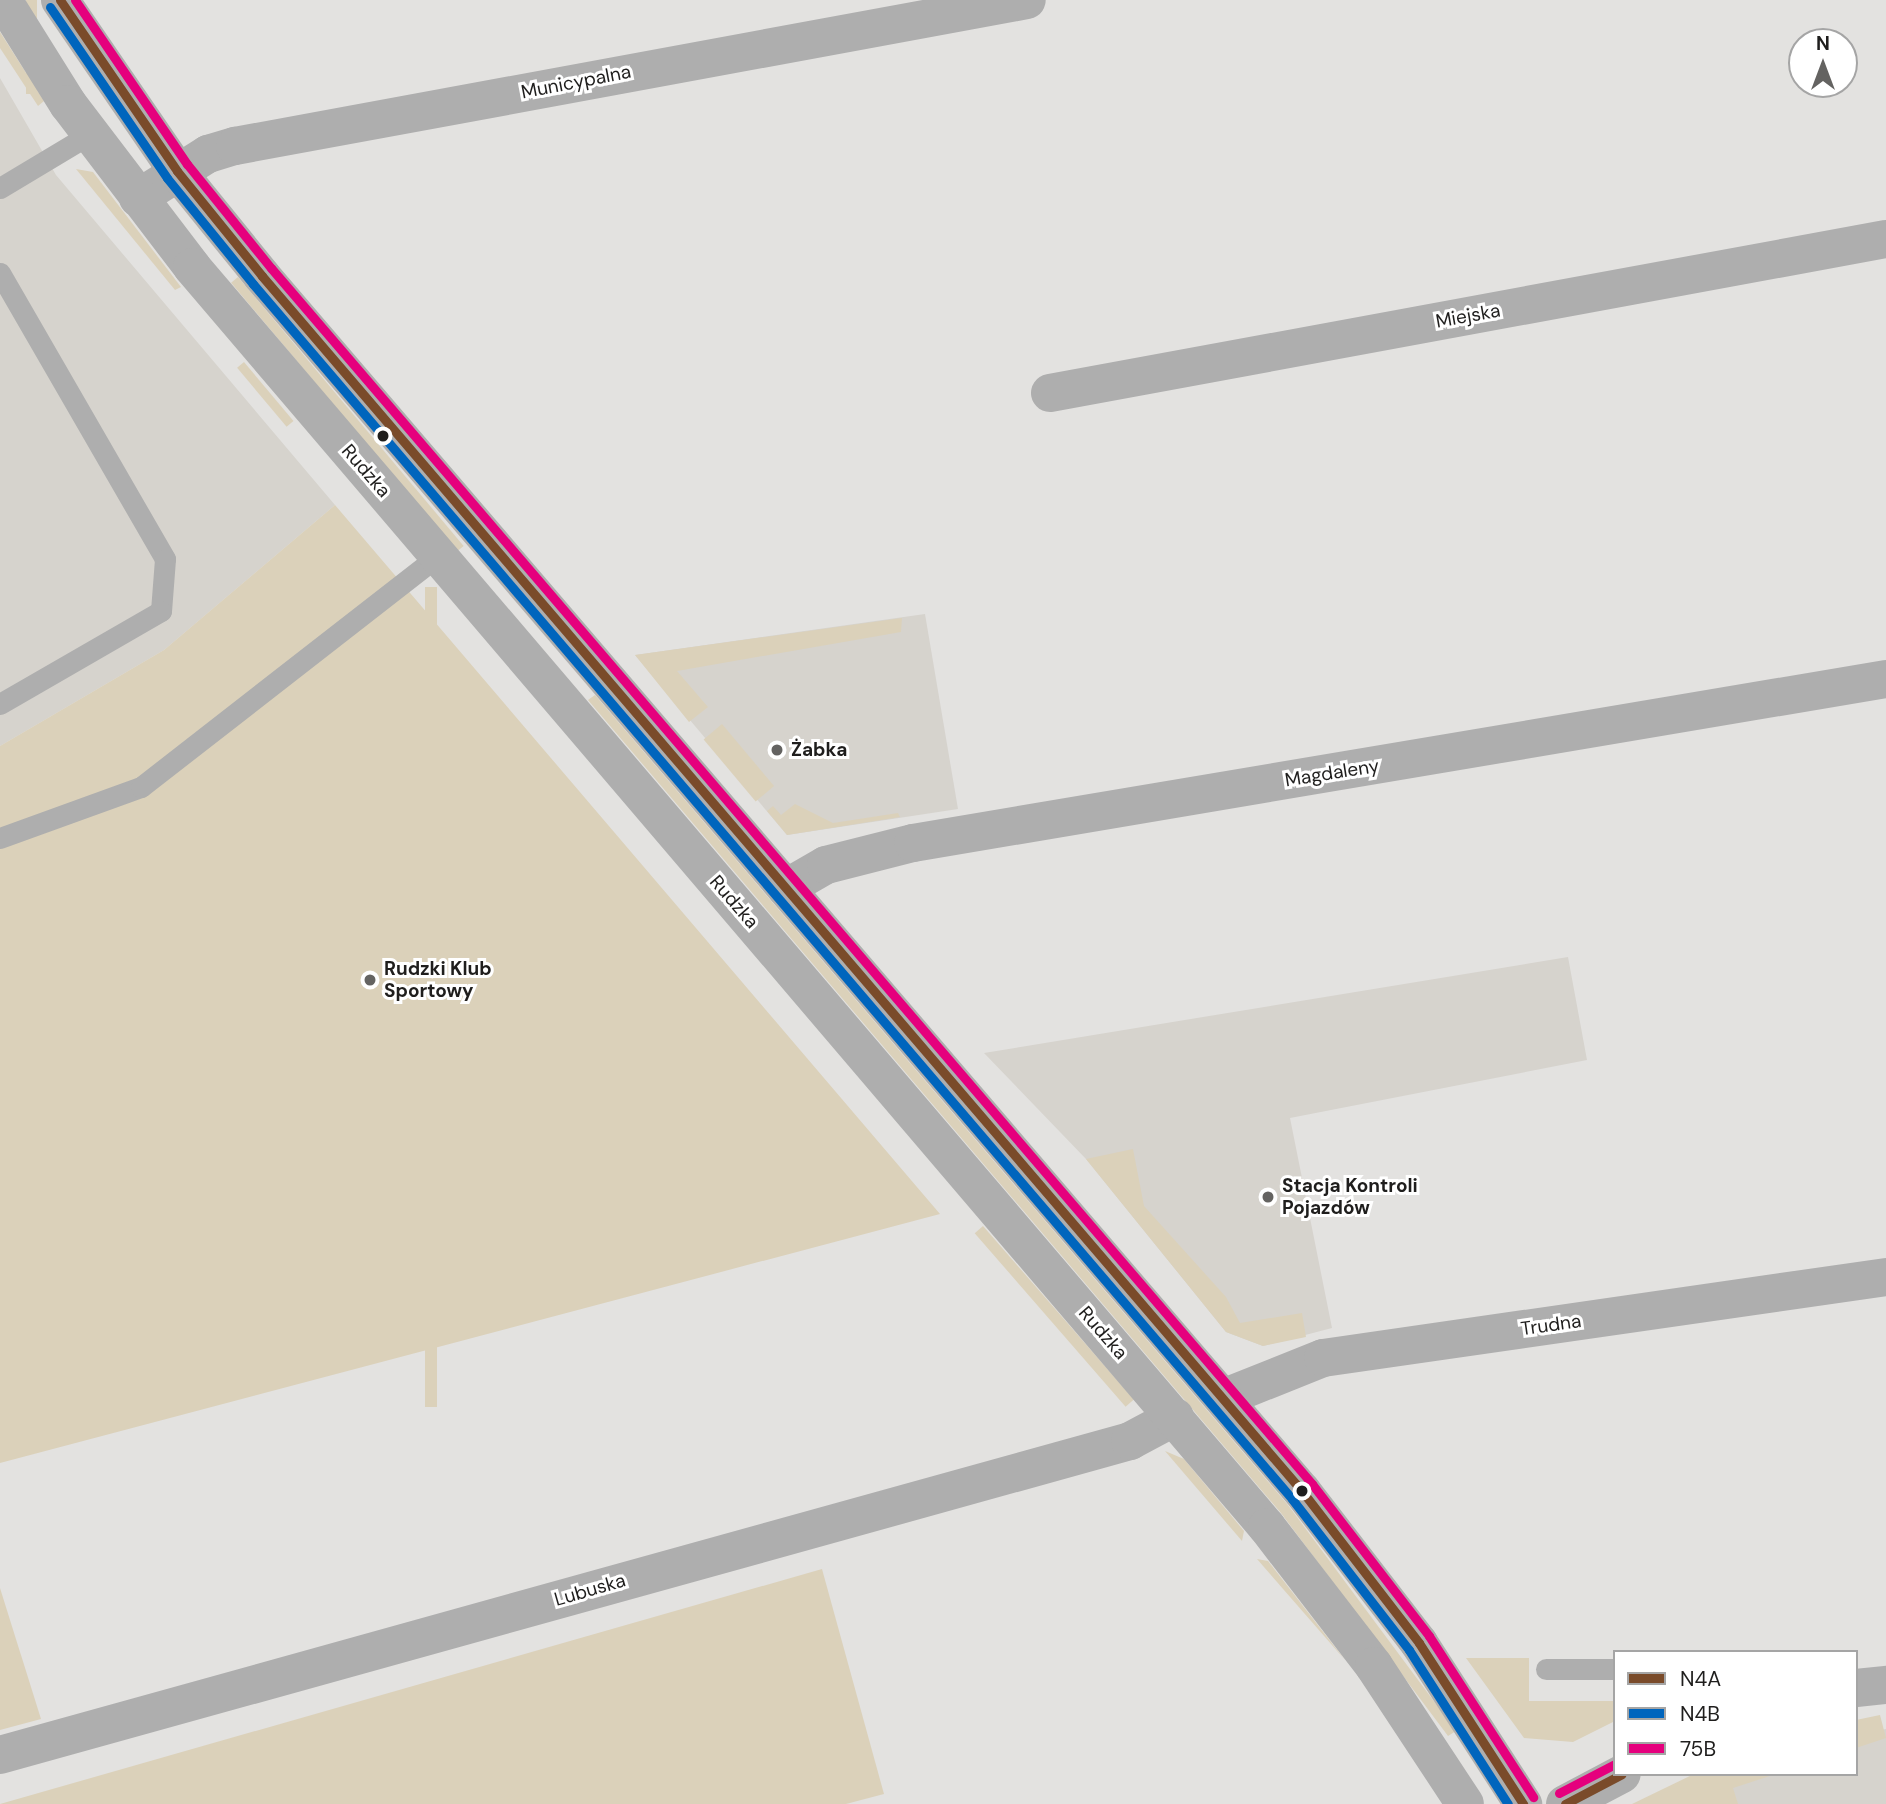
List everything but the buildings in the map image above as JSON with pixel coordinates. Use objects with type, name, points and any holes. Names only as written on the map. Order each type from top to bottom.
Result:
[{"type":"street","name":"Rudzka","points":[[3,0],[90,134],[138,198],[438,556],[1175,1417],[1324,1598],[1465,1804]]},
{"type":"street","points":[[60,0],[177,171],[555,618],[1223,1398],[1368,1573],[1523,1804]]},
{"type":"street","name":"Municypalna","points":[[138,198],[177,171],[235,146],[1014,1]]},
{"type":"street","name":"Miejska","points":[[1050,393],[1886,239]]},
{"type":"street","points":[[517,648],[555,618]]},
{"type":"street","name":"Magdaleny","points":[[786,888],[826,865],[913,843],[1886,679]]},
{"type":"street","name":"Trudna","points":[[1223,1398],[1323,1358],[1886,1277]]},
{"type":"street","name":"Lubuska","points":[[0,1755],[1130,1441],[1175,1417]]},
{"type":"street","points":[[1858,1688],[1886,1685]]},
{"type":"street","points":[[1565,1804],[1618,1776]]},
{"type":"lane","points":[[0,188],[90,134]]},
{"type":"lane","points":[[0,273],[165,559],[160,611],[0,704]]},
{"type":"lane","points":[[0,838],[141,787],[438,556]]},
{"type":"lane","points":[[1546,1669],[1613,1669]]},
{"type":"shaded area","points":[[26,0],[37,0],[37,94],[26,94]]},
{"type":"shaded area","points":[[0,32],[44,101],[38,106],[0,48]]},
{"type":"shaded area","points":[[0,78],[56,175],[335,505],[164,650],[0,746]]},
{"type":"shaded area","points":[[76,169],[93,172],[181,287],[175,290]]},
{"type":"shaded area","points":[[238,277],[464,546],[457,552],[231,283]]},
{"type":"shaded area","points":[[244,362],[293,421],[287,427],[237,368]]},
{"type":"shaded area","name":"Rudzki Klub Sportowy","points":[[335,505],[940,1214],[0,1463],[0,746],[164,650]]},
{"type":"shaded area","points":[[425,587],[437,587],[437,1407],[425,1407]]},
{"type":"shaded area","points":[[925,614],[958,809],[787,835],[635,655]]},
{"type":"shaded area","points":[[902,618],[901,632],[677,671],[708,707],[689,722],[635,655]]},
{"type":"shaded area","points":[[595,695],[1288,1505],[1456,1731],[1448,1736],[1281,1513],[588,700]]},
{"type":"shaded area","points":[[722,724],[774,786],[756,801],[704,739]]},
{"type":"shaded area","points":[[795,804],[833,823],[898,813],[900,817],[787,835],[767,811],[773,806],[781,815]]},
{"type":"shaded area","points":[[1568,957],[1587,1060],[1290,1118],[1332,1328],[1263,1346],[1226,1332],[1086,1159],[984,1053]]},
{"type":"shaded area","points":[[1133,1149],[1144,1206],[1226,1297],[1240,1323],[1302,1313],[1306,1337],[1263,1346],[1226,1332],[1086,1159]]},
{"type":"shaded area","points":[[983,1226],[1134,1400],[1126,1407],[975,1233]]},
{"type":"shaded area","points":[[1165,1451],[1184,1459],[1244,1531],[1242,1541]]},
{"type":"shaded area","points":[[1257,1559],[1268,1561],[1345,1660]]},
{"type":"shaded area","points":[[822,1569],[884,1794],[846,1804],[0,1804]]},
{"type":"shaded area","points":[[0,1588],[41,1719],[0,1730]]},
{"type":"shaded area","points":[[1466,1658],[1529,1658],[1529,1701],[1613,1701],[1613,1722],[1573,1742],[1524,1738]]},
{"type":"shaded area","points":[[1880,1715],[1886,1738],[1858,1747],[1858,1720]]},
{"type":"shaded area","points":[[1886,1729],[1886,1804],[1675,1804],[1730,1776],[1858,1776],[1858,1735]]},
{"type":"shaded area","points":[[1690,1776],[1770,1776],[1733,1788],[1738,1804],[1632,1804]]},
{"type":"transit line","name":"N4A","points":[[60,0],[177,171],[262,276],[1302,1491],[1419,1643],[1523,1804]]},
{"type":"transit line","name":"75B","points":[[75,0],[187,164],[271,268],[1312,1484],[1429,1636],[1533,1797]]},
{"type":"transit line","name":"N4B","points":[[50,7],[167,178],[253,284],[1292,1499],[1409,1650],[1508,1804]]},
{"type":"transit line","name":"75B","points":[[1559,1793],[1613,1765]]},
{"type":"transit line","name":"N4A","points":[[1565,1804],[1618,1776]]},
{"type":"place","name":"Żabka","points":[[777,750]]},
{"type":"place","name":"Rudzki Klub Sportowy","points":[[370,980]]},
{"type":"place","name":"Stacja Kontroli Pojazdów","points":[[1268,1197]]}]
